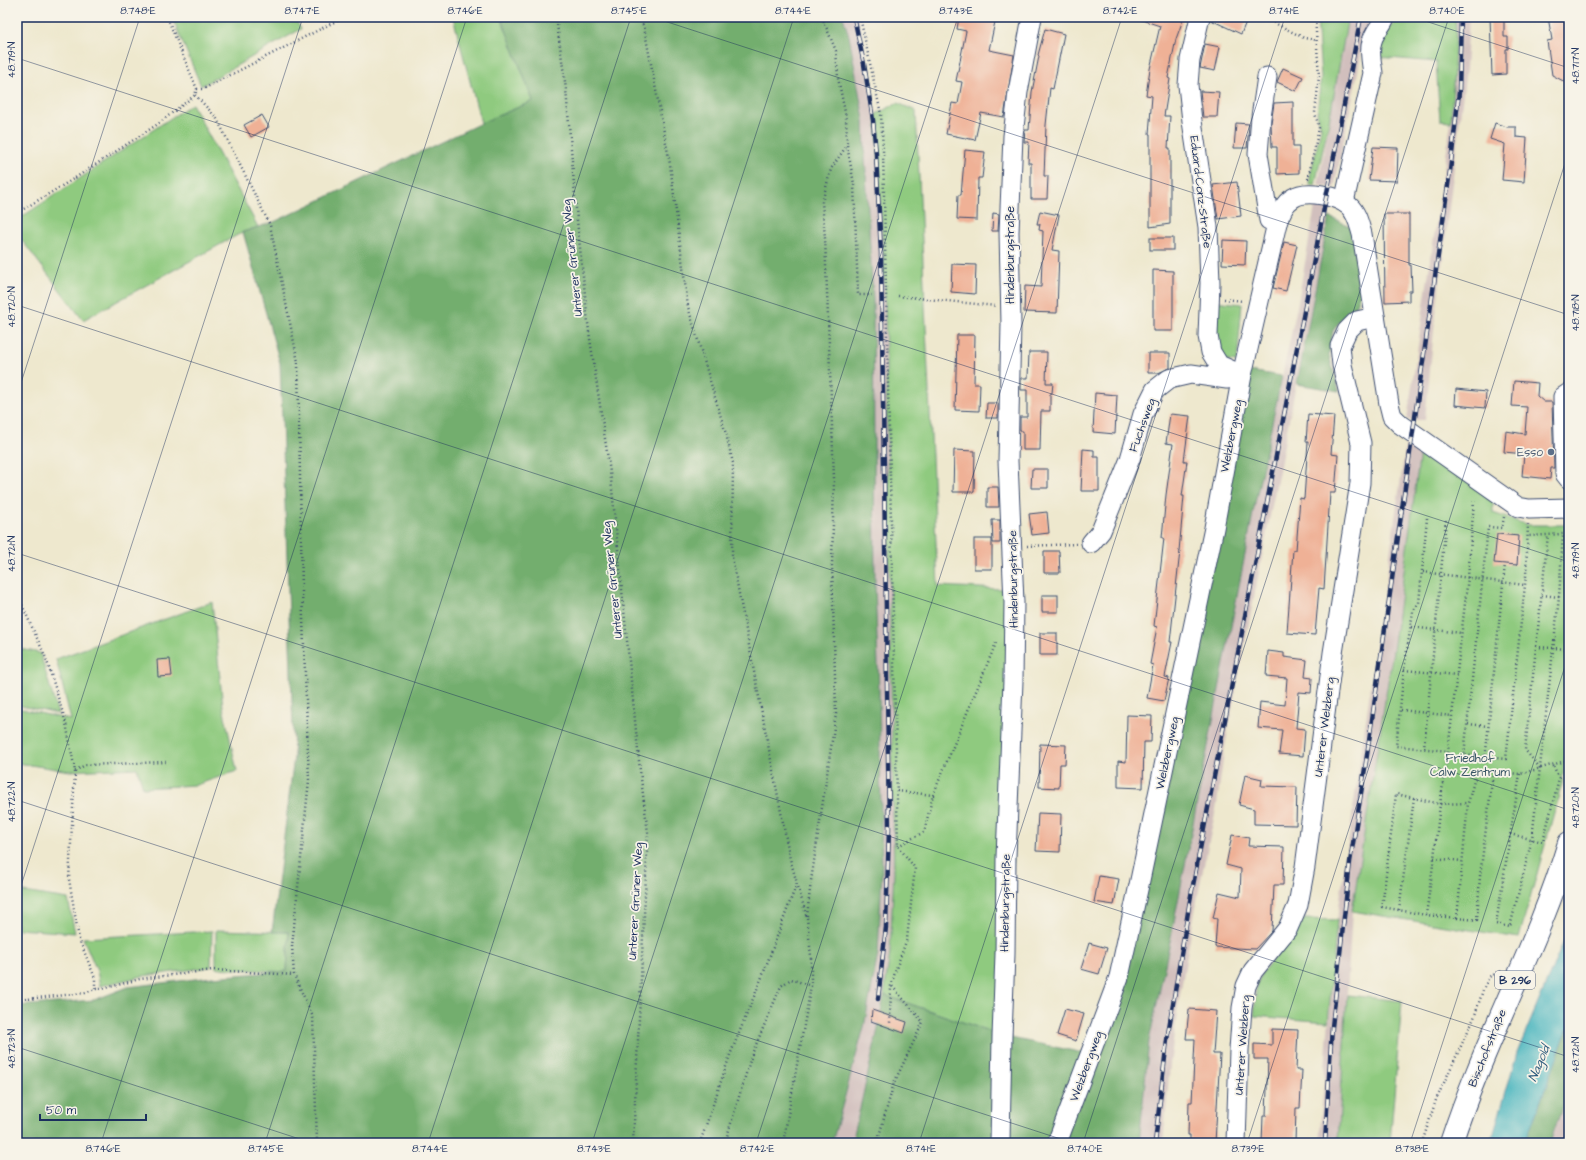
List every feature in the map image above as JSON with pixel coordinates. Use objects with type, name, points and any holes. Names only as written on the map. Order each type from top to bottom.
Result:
[{"type":"main road","name":"Bischofstraße","points":[[1451,1143],[1466,1100],[1542,918],[1569,843]]},
{"type":"street","name":"Hindenburgstraße","points":[[1000,1143],[1006,857],[1013,681],[1014,602],[1013,547],[1008,461],[1010,308],[1009,232],[1013,136],[1018,92],[1032,17]]},
{"type":"street","name":"Eduard-Conz-Straße","points":[[1200,17],[1190,60],[1188,85],[1208,227],[1210,297],[1208,336],[1211,352],[1219,365],[1242,375]]},
{"type":"street","points":[[1385,17],[1384,21],[1374,35],[1370,52],[1373,73],[1344,202],[1354,212],[1362,234],[1392,416],[1400,424],[1518,507],[1529,509],[1569,508]]},
{"type":"street","points":[[1267,77],[1261,117],[1258,154],[1269,220],[1276,223]]},
{"type":"street","name":"Welzbergweg","points":[[1057,1143],[1119,977],[1210,543],[1242,375],[1276,223],[1289,202],[1294,197],[1300,195],[1317,194],[1344,202]]},
{"type":"street","name":"Unterer Welzberg","points":[[1236,1143],[1239,1050],[1242,1008],[1246,986],[1253,971],[1288,928],[1298,905],[1305,867],[1332,660],[1360,483],[1361,443],[1342,365],[1340,346],[1347,331],[1357,321],[1375,317]]},
{"type":"street","name":"Fuchsweg","points":[[1091,543],[1101,531],[1130,459],[1143,414],[1155,390],[1169,379],[1191,374],[1227,379],[1242,375]]},
{"type":"street","points":[[1569,393],[1563,397],[1565,474],[1569,479]]},
{"type":"path","points":[[17,213],[75,178],[158,124],[195,95],[197,89],[167,17]]},
{"type":"path","points":[[197,89],[203,89],[344,17]]},
{"type":"path","name":"Unterer Grüner Weg","points":[[556,17],[566,89],[577,220],[589,332],[612,487],[640,771],[648,833],[633,1143]]},
{"type":"path","points":[[639,17],[644,27],[670,164],[688,307],[726,434],[733,463],[732,557],[790,859],[807,918],[811,956],[811,986],[783,1143]]},
{"type":"path","points":[[822,17],[836,51],[838,78],[846,117],[847,145],[854,184],[858,295],[872,296]]},
{"type":"path","points":[[860,17],[881,114],[883,150],[898,846],[915,868],[907,939],[891,986],[890,1023]]},
{"type":"path","points":[[1264,17],[1304,38],[1316,40]]},
{"type":"path","points":[[1307,181],[1318,128],[1315,113],[1318,76],[1315,17]]},
{"type":"path","points":[[195,95],[216,117],[270,225],[298,362],[302,592],[308,780],[292,946],[294,975],[312,1017],[317,1143]]},
{"type":"path","points":[[807,918],[811,881],[836,714],[832,566],[834,464],[825,238],[822,202],[831,169],[847,145]]},
{"type":"path","points":[[898,296],[1010,308]]},
{"type":"path","points":[[1210,297],[1245,302]]},
{"type":"path","points":[[1426,915],[1457,675],[1468,577],[1474,501]]},
{"type":"path","points":[[1427,518],[1420,603],[1413,611],[1404,670],[1401,710],[1396,746],[1448,751]]},
{"type":"path","points":[[1504,518],[1502,528],[1488,527],[1464,755],[1506,759],[1524,584],[1528,525]]},
{"type":"path","points":[[1424,748],[1446,520]]},
{"type":"path","points":[[1520,774],[1496,924],[1510,927],[1532,839],[1559,597],[1562,534],[1528,536]]},
{"type":"path","points":[[1541,769],[1525,750],[1548,535]]},
{"type":"path","points":[[1013,547],[1091,543]]},
{"type":"path","points":[[1484,771],[1505,564]]},
{"type":"path","points":[[1423,572],[1524,584]]},
{"type":"path","points":[[17,594],[46,658],[66,724],[75,771],[69,879],[79,939],[95,978],[94,989]]},
{"type":"path","points":[[1542,594],[1559,597]]},
{"type":"path","points":[[1411,627],[1461,633]]},
{"type":"path","points":[[898,846],[924,832],[932,794],[999,637]]},
{"type":"path","points":[[1536,647],[1568,649]]},
{"type":"path","points":[[1404,670],[1431,674],[1457,675]]},
{"type":"path","points":[[1401,710],[1452,716]]},
{"type":"path","points":[[1468,724],[1488,726]]},
{"type":"path","points":[[1457,918],[1468,803],[1476,774],[1484,771],[1493,773],[1520,774],[1569,760]]},
{"type":"path","points":[[75,771],[85,765],[166,762]]},
{"type":"path","points":[[1510,834],[1543,842],[1559,778],[1553,765]]},
{"type":"path","points":[[1468,803],[1440,804],[1396,794],[1382,907],[1426,915],[1476,920],[1493,773]]},
{"type":"path","points":[[897,791],[932,794]]},
{"type":"path","points":[[1399,910],[1414,798]]},
{"type":"path","points":[[1434,858],[1462,861]]},
{"type":"path","points":[[700,1143],[730,1055],[762,977],[797,883]]},
{"type":"path","points":[[17,1000],[85,993],[94,989],[102,989],[140,979],[213,970],[294,975]]},
{"type":"path","points":[[1422,1143],[1436,1100],[1474,1018],[1489,977],[1499,971],[1515,980]]},
{"type":"path","points":[[725,1143],[752,1054],[781,986],[791,979],[811,986]]},
{"type":"path","points":[[877,1143],[894,1083],[923,1022],[891,986]]},
{"type":"shaded area","points":[[843,17],[858,17],[876,114],[885,301],[894,872],[890,953],[878,1029],[852,1143],[832,1143],[864,1027],[878,955],[882,872],[880,726],[875,586],[873,300],[864,120],[849,36]]},
{"type":"shaded area","points":[[1348,17],[1369,17],[1334,188],[1318,185]]},
{"type":"shaded area","points":[[1455,17],[1469,17],[1466,69],[1434,330],[1425,420],[1407,420],[1451,122],[1456,31]]},
{"type":"shaded area","points":[[1316,201],[1331,204],[1329,217],[1236,688],[1224,752],[1217,804],[1188,949],[1170,1064],[1163,1143],[1139,1143],[1149,1041],[1173,927],[1254,508],[1298,302]]},
{"type":"shaded area","points":[[1406,443],[1421,446],[1394,644],[1352,911],[1338,1143],[1319,1143],[1337,920]]},
{"type":"shaded area","points":[[1569,1085],[1569,1143],[1550,1143]]},
{"type":"green space","points":[[172,17],[294,17],[301,29],[201,86]]},
{"type":"green space","points":[[453,17],[501,17],[534,101],[481,123]]},
{"type":"green space","points":[[501,17],[843,17],[849,36],[864,120],[873,300],[875,586],[879,692],[882,872],[878,954],[864,1027],[832,1143],[17,1143],[17,1006],[94,1000],[128,987],[212,977],[287,971],[289,932],[272,932],[294,757],[280,363],[243,232],[274,222],[481,123],[533,101]]},
{"type":"green space","points":[[1317,17],[1348,17],[1329,122],[1315,185],[1310,185],[1310,177],[1321,128],[1317,113],[1321,77]]},
{"type":"green space","points":[[1400,17],[1455,17],[1456,31],[1451,122],[1440,121],[1436,62],[1377,57],[1381,34],[1388,27],[1400,21]]},
{"type":"green space","points":[[898,103],[916,111],[938,586],[1022,590],[1006,1037],[884,995],[890,953],[894,872],[885,301],[876,114]]},
{"type":"green space","points":[[192,104],[258,227],[243,232],[83,320],[17,234],[17,220]]},
{"type":"green space","points":[[1329,217],[1352,227],[1362,289],[1356,305],[1346,313],[1333,331],[1329,355],[1339,391],[1297,384]]},
{"type":"green space","points":[[1214,301],[1242,304],[1237,362],[1226,361],[1216,349]]},
{"type":"green space","points":[[1249,371],[1282,376],[1254,508],[1173,927],[1149,1041],[1139,1143],[852,1143],[878,1029],[884,995],[1006,1037],[1084,1053],[1124,979]]},
{"type":"green space","name":"Friedhof Calw Zentrum","points":[[1421,446],[1493,499],[1493,513],[1528,525],[1569,525],[1569,719],[1562,784],[1519,938],[1352,911],[1394,644]]},
{"type":"green space","points":[[212,602],[223,707],[237,771],[196,785],[143,788],[137,768],[70,771],[17,763],[17,708],[71,720],[56,659]]},
{"type":"green space","points":[[17,648],[40,653],[58,714],[17,705]]},
{"type":"green space","points":[[17,891],[68,899],[75,933],[17,929]]},
{"type":"green space","points":[[1304,919],[1337,920],[1328,1022],[1254,1016],[1256,991],[1261,974]]},
{"type":"green space","points":[[216,930],[289,932],[287,972],[216,968]]},
{"type":"green space","points":[[212,931],[211,967],[143,976],[100,986],[97,971],[83,938]]},
{"type":"green space","points":[[1347,995],[1402,1001],[1390,1143],[1338,1143]]},
{"type":"green space","points":[[1569,1025],[1569,1085],[1550,1143],[1525,1143]]},
{"type":"water","name":"Nagold","points":[[1569,929],[1569,1025],[1525,1143],[1491,1143],[1517,1053]]},
{"type":"building","points":[[959,17],[996,17],[989,50],[1014,55],[1004,117],[981,113],[975,140],[946,134],[952,103],[958,104],[962,82],[956,81],[966,31],[957,29]]},
{"type":"building","points":[[1140,17],[1184,17],[1176,39],[1168,78],[1170,79],[1164,116],[1170,116],[1168,148],[1170,148],[1170,224],[1150,227],[1149,134],[1152,96],[1146,95],[1150,69],[1160,26],[1139,19]]},
{"type":"building","points":[[1211,17],[1248,17],[1241,34],[1211,20]]},
{"type":"building","points":[[1490,17],[1504,17],[1504,37],[1508,37],[1508,49],[1506,49],[1506,74],[1492,75]]},
{"type":"building","points":[[1548,17],[1569,17],[1569,84],[1552,75],[1547,41],[1552,40]]},
{"type":"building","points":[[1045,29],[1064,34],[1053,89],[1050,88],[1046,125],[1044,176],[1048,176],[1047,199],[1031,199],[1031,163],[1028,163],[1029,142],[1024,142],[1025,130],[1029,130],[1032,92],[1038,55]]},
{"type":"building","points":[[1205,44],[1220,47],[1215,71],[1200,68]]},
{"type":"building","points":[[1283,68],[1303,77],[1296,91],[1277,82]]},
{"type":"building","points":[[1200,91],[1219,92],[1217,117],[1203,117]]},
{"type":"building","points":[[1293,102],[1293,147],[1299,147],[1299,173],[1277,174],[1277,147],[1272,147],[1271,124],[1274,103]]},
{"type":"building","points":[[262,115],[269,127],[251,137],[244,125]]},
{"type":"building","points":[[1236,123],[1249,124],[1247,148],[1234,148]]},
{"type":"building","points":[[1495,123],[1507,127],[1516,127],[1516,137],[1527,138],[1524,182],[1502,180],[1505,144],[1490,139]]},
{"type":"building","points":[[1373,147],[1398,148],[1397,181],[1369,180]]},
{"type":"building","points":[[965,150],[985,152],[982,178],[978,178],[977,220],[957,219],[958,195],[961,195]]},
{"type":"building","points":[[1237,182],[1241,216],[1218,219],[1213,185]]},
{"type":"building","points":[[1040,211],[1059,215],[1052,250],[1059,251],[1057,313],[1024,312],[1025,286],[1041,287],[1043,231],[1039,230],[1040,224],[1037,224]]},
{"type":"building","points":[[993,213],[999,214],[998,231],[992,231]]},
{"type":"building","points":[[1384,214],[1409,214],[1409,265],[1411,265],[1412,291],[1409,291],[1409,301],[1385,302]]},
{"type":"building","points":[[1150,238],[1173,238],[1173,250],[1150,250]]},
{"type":"building","points":[[1223,240],[1246,241],[1245,265],[1222,264]]},
{"type":"building","points":[[1284,242],[1297,245],[1286,291],[1273,288]]},
{"type":"building","points":[[952,264],[976,265],[975,294],[951,292]]},
{"type":"building","points":[[1153,270],[1173,271],[1173,331],[1153,331]]},
{"type":"building","points":[[957,335],[975,335],[974,384],[980,384],[979,411],[955,410]]},
{"type":"building","points":[[1029,352],[1047,352],[1046,383],[1053,383],[1052,393],[1050,394],[1050,411],[1041,411],[1040,450],[1023,450],[1023,431],[1020,431],[1020,417],[1027,417],[1027,390],[1021,390],[1021,378],[1028,378]]},
{"type":"building","points":[[1148,353],[1170,353],[1170,368],[1158,373],[1148,373]]},
{"type":"building","points":[[1514,381],[1538,383],[1537,396],[1544,402],[1552,402],[1554,468],[1551,468],[1550,479],[1522,476],[1524,454],[1504,452],[1506,431],[1525,434],[1527,407],[1512,406]]},
{"type":"building","points":[[1456,389],[1486,392],[1485,408],[1455,405]]},
{"type":"building","points":[[1095,393],[1117,395],[1115,434],[1093,432]]},
{"type":"building","points":[[987,403],[998,403],[998,418],[986,418]]},
{"type":"building","points":[[1170,414],[1190,416],[1184,461],[1187,461],[1182,496],[1184,496],[1180,551],[1170,642],[1172,642],[1165,677],[1169,678],[1164,701],[1147,698],[1153,665],[1150,664],[1157,627],[1154,626],[1164,538],[1162,538],[1166,495],[1173,444],[1166,443]]},
{"type":"building","points":[[1308,414],[1334,416],[1331,454],[1338,455],[1335,493],[1330,493],[1324,589],[1319,588],[1315,635],[1287,633],[1293,550],[1296,550],[1300,498],[1304,499],[1308,442],[1306,442]]},
{"type":"building","points":[[1083,449],[1094,450],[1094,457],[1099,457],[1099,491],[1081,491]]},
{"type":"building","points":[[954,450],[975,451],[974,492],[953,492]]},
{"type":"building","points":[[1032,469],[1048,469],[1048,488],[1031,488]]},
{"type":"building","points":[[987,487],[998,487],[999,507],[987,507]]},
{"type":"building","points":[[1047,512],[1049,533],[1032,535],[1029,514]]},
{"type":"building","points":[[992,520],[1000,520],[1000,543],[993,543]]},
{"type":"building","points":[[1497,534],[1519,536],[1517,565],[1494,563]]},
{"type":"building","points":[[974,539],[992,539],[992,569],[974,569]]},
{"type":"building","points":[[1044,551],[1059,551],[1060,573],[1044,573]]},
{"type":"building","points":[[1042,595],[1058,595],[1058,612],[1042,612]]},
{"type":"building","points":[[1040,633],[1057,633],[1057,655],[1040,655]]},
{"type":"building","points":[[1268,651],[1284,653],[1284,657],[1307,660],[1305,677],[1312,678],[1311,693],[1299,692],[1296,728],[1305,729],[1303,756],[1279,754],[1282,730],[1258,728],[1260,702],[1285,705],[1287,678],[1266,676]]},
{"type":"building","points":[[170,659],[172,676],[158,677],[157,660]]},
{"type":"building","points":[[1127,715],[1152,716],[1151,742],[1144,742],[1143,788],[1118,787],[1118,761],[1126,762]]},
{"type":"building","points":[[1040,744],[1066,745],[1065,764],[1060,764],[1059,788],[1039,787]]},
{"type":"building","points":[[1245,775],[1262,779],[1261,786],[1297,787],[1296,825],[1254,824],[1254,809],[1239,805]]},
{"type":"building","points":[[1038,813],[1061,814],[1060,852],[1036,851]]},
{"type":"building","points":[[1232,835],[1249,838],[1248,846],[1284,847],[1283,885],[1274,885],[1272,931],[1255,949],[1215,947],[1217,919],[1213,918],[1219,892],[1240,897],[1241,869],[1226,865]]},
{"type":"building","points":[[1099,876],[1119,879],[1114,905],[1094,902]]},
{"type":"building","points":[[1089,943],[1107,948],[1099,974],[1081,969]]},
{"type":"building","points":[[1065,1009],[1084,1014],[1076,1041],[1057,1035]]},
{"type":"building","points":[[1189,1009],[1216,1011],[1213,1054],[1220,1054],[1215,1143],[1190,1143],[1190,1135],[1188,1135],[1189,1102],[1192,1102],[1195,1039],[1186,1039]]},
{"type":"building","points":[[872,1010],[907,1022],[904,1033],[871,1021]]},
{"type":"building","points":[[1272,1029],[1298,1030],[1296,1070],[1302,1070],[1300,1108],[1296,1108],[1295,1143],[1262,1143],[1263,1116],[1266,1116],[1268,1059],[1254,1059],[1254,1044],[1272,1045]]},
{"type":"railway","points":[[854,17],[864,64],[873,120],[881,253],[889,829],[886,927],[878,999]]},
{"type":"railway","points":[[1155,1143],[1167,1040],[1189,906],[1361,17]]},
{"type":"railway","points":[[1325,1143],[1332,1027],[1350,862],[1366,762],[1450,171],[1459,92],[1461,17]]},
{"type":"place","name":"Esso","points":[[1551,452]]}]
